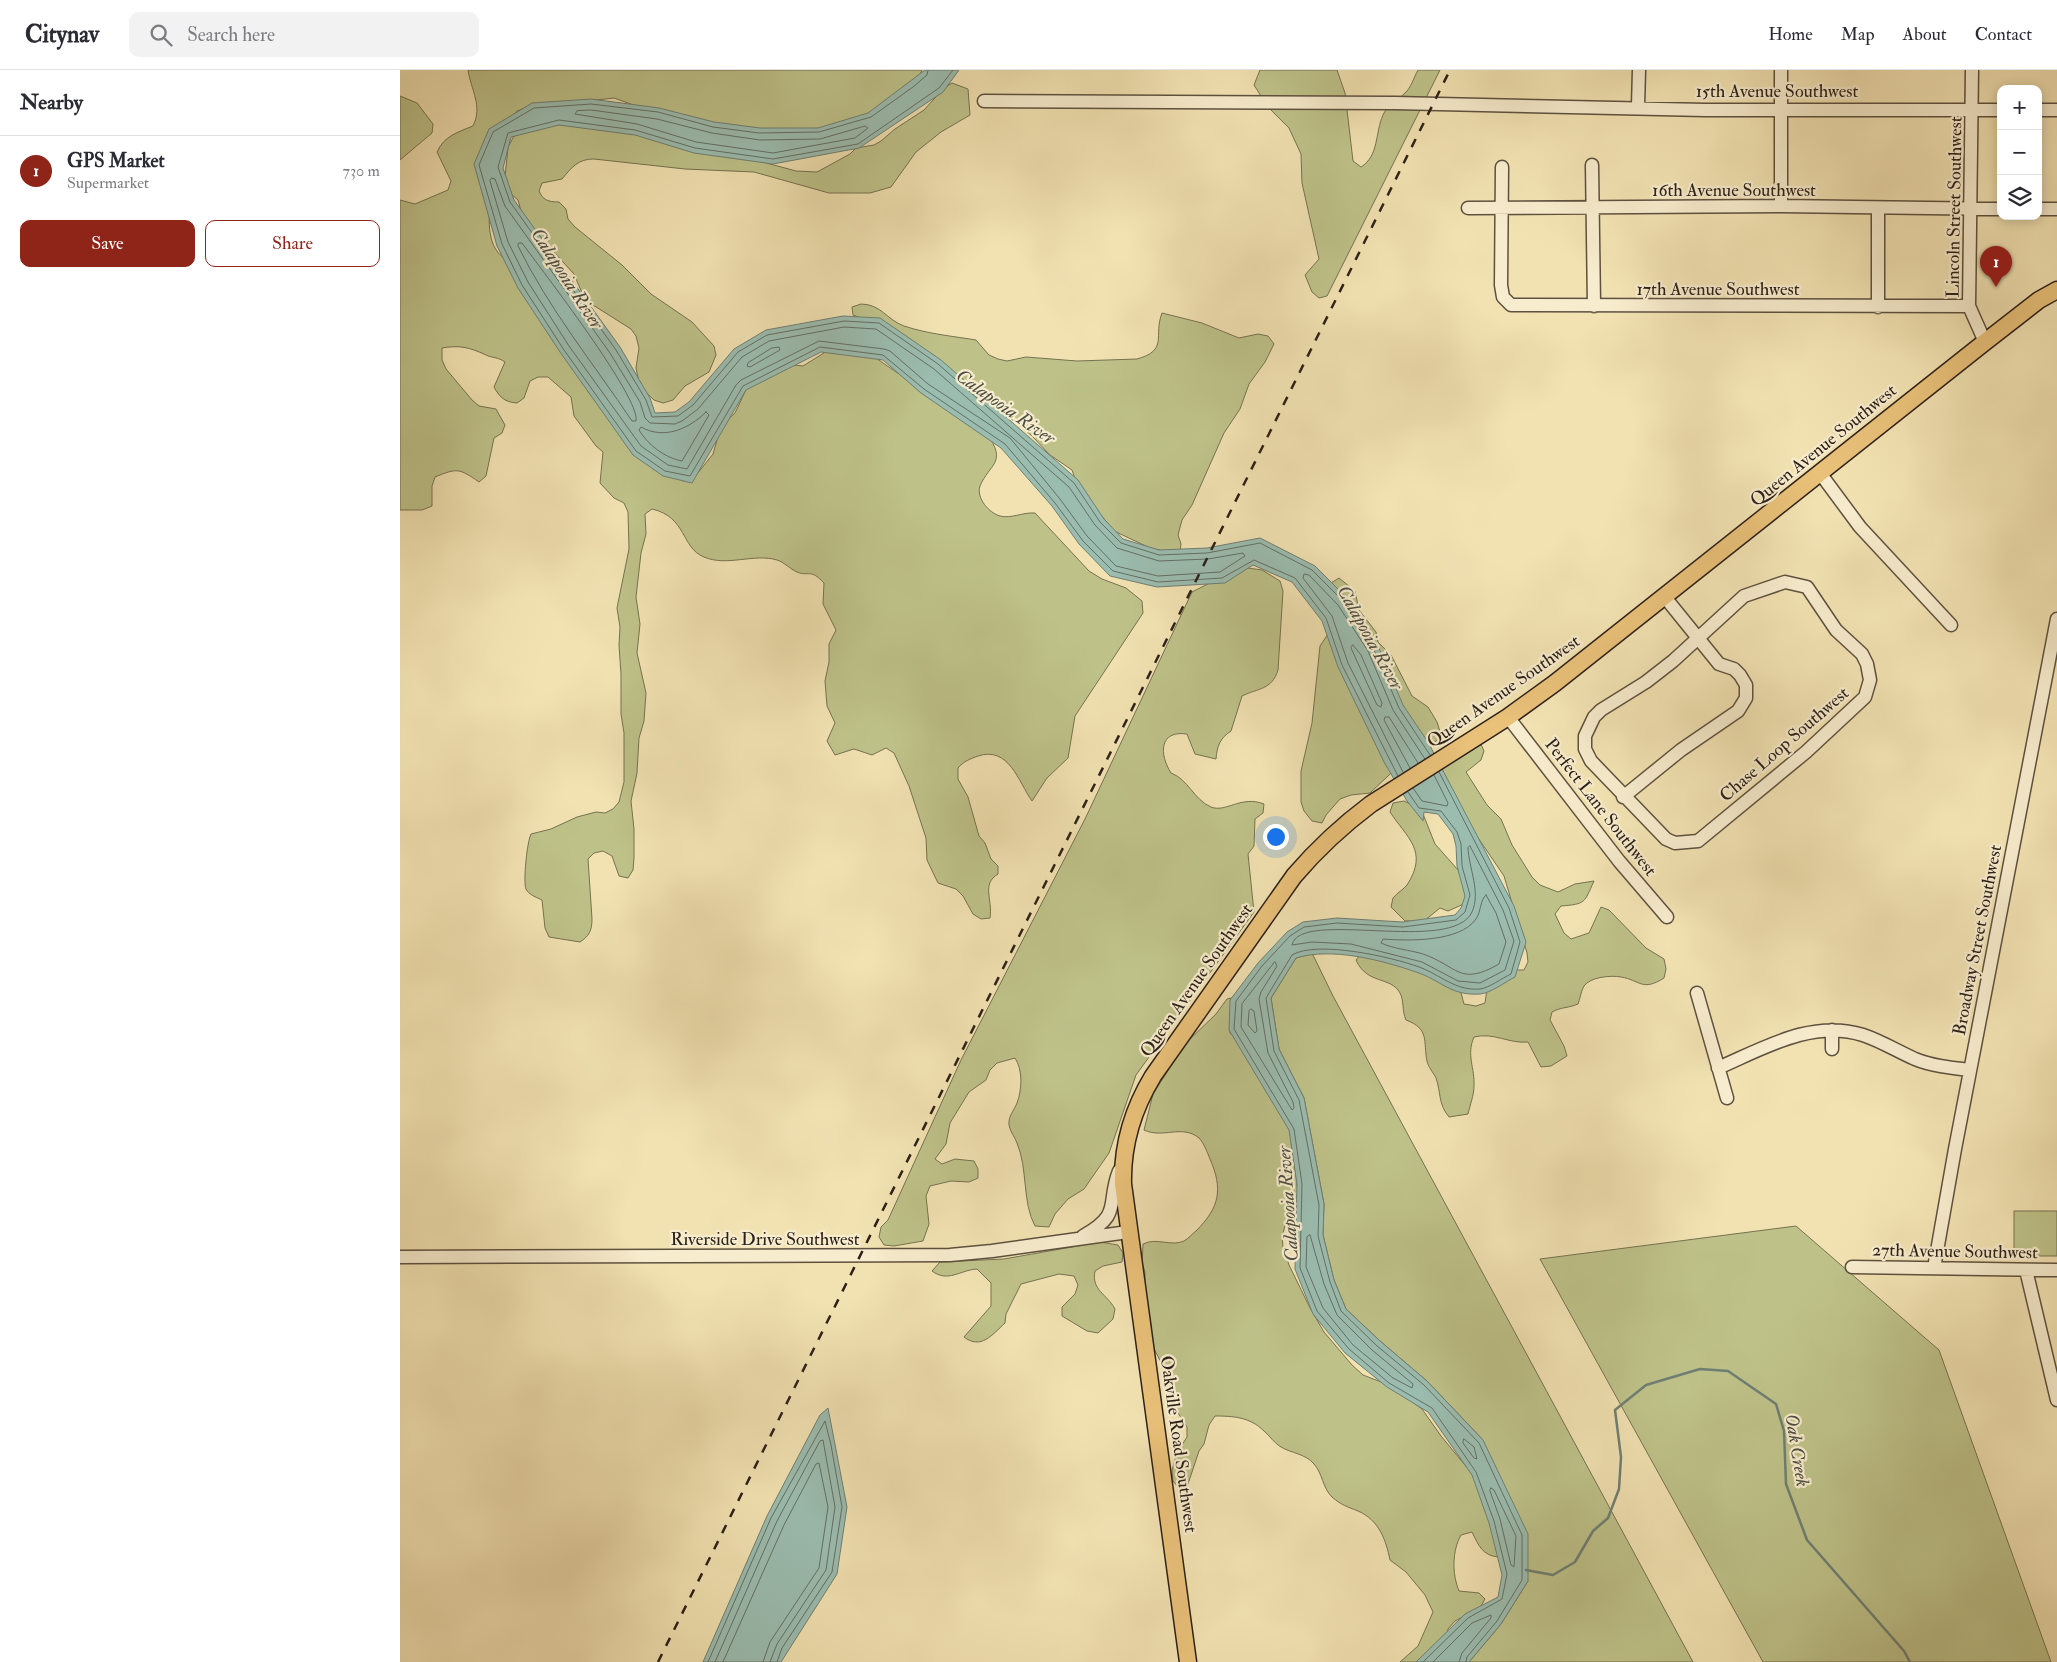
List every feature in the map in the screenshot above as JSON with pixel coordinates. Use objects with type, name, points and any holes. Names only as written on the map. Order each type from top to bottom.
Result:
[{"type":"main road","name":"Queen Avenue Southwest","points":[[1128,1232],[1123,1184],[1124,1159],[1137,1107],[1153,1076],[1303,866],[1351,820],[1386,795],[1508,717],[2039,300],[2057,290]]},
{"type":"main road","name":"Oakville Road Southwest","points":[[1128,1232],[1149,1368],[1188,1662]]},
{"type":"street","points":[[1638,106],[1639,70]]},
{"type":"street","points":[[1780,70],[1781,206]]},
{"type":"street","name":"Lincoln Street Southwest","points":[[1972,70],[1969,306],[1985,342]]},
{"type":"street","name":"15th Avenue Southwest","points":[[984,101],[1638,106],[1705,110],[1780,108],[1997,110]]},
{"type":"street","points":[[2042,110],[2057,110]]},
{"type":"street","points":[[1592,165],[1594,306]]},
{"type":"street","name":"17th Avenue Southwest","points":[[1502,167],[1503,209],[1500,265],[1503,297],[1511,305],[1969,306]]},
{"type":"street","name":"16th Avenue Southwest","points":[[1468,208],[1781,206],[1997,209]]},
{"type":"street","points":[[1878,208],[1878,307]]},
{"type":"street","points":[[2042,209],[2057,209]]},
{"type":"street","points":[[1820,473],[1860,527],[1951,625]]},
{"type":"street","name":"Chase Loop Southwest","points":[[1785,582],[1797,583],[1807,587],[1836,630],[1862,654],[1867,664],[1870,680],[1865,697],[1846,716],[1698,841],[1675,843],[1666,839],[1624,796],[1591,761],[1585,749],[1585,736],[1588,726],[1601,710],[1646,682],[1673,661],[1744,596],[1785,582]]},
{"type":"street","points":[[1624,796],[1681,750],[1738,711],[1746,698],[1746,684],[1740,675],[1734,668],[1719,664],[1664,596]]},
{"type":"street","name":"Broadway Street Southwest","points":[[1934,1268],[2057,619]]},
{"type":"street","name":"Perfect Lane Southwest","points":[[1508,717],[1619,861],[1668,917]]},
{"type":"street","points":[[1697,994],[1727,1098]]},
{"type":"street","points":[[1718,1068],[1792,1036],[1820,1030],[1832,1030],[1863,1035],[1916,1060],[1970,1070]]},
{"type":"street","points":[[1832,1030],[1832,1049]]},
{"type":"street","points":[[1078,1239],[1094,1230],[1107,1216],[1114,1200],[1116,1179],[1124,1159]]},
{"type":"street","name":"Riverside Drive Southwest","points":[[400,1257],[926,1256],[992,1252],[1128,1232]]},
{"type":"street","name":"27th Avenue Southwest","points":[[1852,1267],[2057,1270]]},
{"type":"street","points":[[2026,1270],[2057,1400]]},
{"type":"green space","points":[[468,70],[922,70],[920,75],[888,109],[787,142],[650,111],[614,98],[525,108],[517,111],[509,120],[495,173],[489,215],[490,234],[496,249],[506,259],[666,474],[684,481],[693,479],[713,454],[721,426],[735,413],[751,379],[794,365],[803,366],[827,351],[864,350],[987,434],[996,451],[996,457],[995,463],[980,486],[979,491],[984,504],[992,512],[1004,517],[1035,513],[1089,571],[1102,579],[1126,588],[1142,601],[1143,613],[1075,716],[1068,758],[1047,778],[1032,801],[1011,767],[998,756],[989,754],[978,756],[965,762],[958,768],[958,779],[968,797],[979,836],[985,843],[991,859],[998,866],[998,874],[993,878],[989,888],[990,918],[981,919],[973,914],[963,896],[956,889],[938,883],[927,860],[926,838],[909,786],[894,753],[886,748],[872,755],[854,749],[835,755],[827,741],[835,723],[827,706],[825,681],[829,662],[829,644],[836,630],[823,604],[824,583],[812,574],[797,572],[782,562],[768,558],[722,561],[704,557],[691,547],[678,525],[672,519],[652,509],[645,514],[646,534],[641,553],[636,597],[640,624],[637,653],[646,693],[644,721],[639,738],[637,773],[631,801],[634,829],[633,870],[628,878],[619,876],[612,856],[603,851],[594,853],[588,859],[592,919],[589,933],[580,942],[549,937],[545,928],[542,900],[529,893],[525,885],[527,853],[531,834],[551,829],[577,817],[596,812],[605,813],[613,809],[619,802],[624,782],[620,627],[617,608],[629,549],[628,512],[624,503],[614,498],[600,483],[603,452],[596,446],[574,416],[571,397],[548,377],[538,377],[530,381],[524,398],[517,403],[509,402],[498,394],[494,387],[505,362],[469,348],[459,347],[442,348],[442,360],[446,369],[479,406],[496,409],[505,425],[502,433],[494,438],[486,476],[479,482],[467,474],[458,471],[442,474],[435,477],[432,486],[432,506],[422,510],[400,510],[400,200],[415,204],[448,190],[451,181],[437,152],[443,142],[473,126],[476,119],[477,105]]},
{"type":"green space","points":[[1260,70],[1337,70],[1345,93],[1353,161],[1361,167],[1371,157],[1380,122],[1385,112],[1407,91],[1418,70],[1440,70],[1327,296],[1319,298],[1312,292],[1305,275],[1319,259],[1302,183],[1301,154],[1289,128],[1268,107],[1254,85]]},
{"type":"green space","points":[[952,83],[968,89],[970,115],[941,132],[916,152],[891,187],[870,193],[829,193],[754,172],[685,169],[594,159],[579,162],[562,179],[542,183],[539,191],[542,197],[549,201],[559,202],[566,209],[568,219],[575,227],[622,265],[651,294],[692,322],[714,346],[716,355],[709,372],[685,386],[673,400],[663,403],[654,400],[640,387],[636,368],[639,348],[636,336],[631,329],[585,300],[574,274],[523,218],[518,200],[511,194],[505,177],[508,147],[514,136],[522,132],[596,117],[796,171],[817,172],[850,154],[856,148],[874,145],[881,141],[895,129],[924,110],[944,88]]},
{"type":"green space","points":[[400,96],[417,103],[433,124],[432,133],[400,160]]},
{"type":"green space","points":[[861,304],[879,309],[898,323],[913,329],[976,340],[989,355],[1007,361],[1026,357],[1077,361],[1137,359],[1147,355],[1157,347],[1162,313],[1202,323],[1239,338],[1258,334],[1268,336],[1274,344],[1265,362],[1249,384],[1240,409],[1224,433],[1192,505],[1182,520],[1178,535],[1181,544],[1180,553],[1171,553],[1148,547],[1114,531],[1078,487],[1072,470],[1050,455],[1031,435],[999,409],[878,324],[853,315],[852,307]]},
{"type":"green space","points":[[1241,567],[1262,570],[1280,581],[1283,591],[1278,670],[1272,681],[1264,688],[1242,696],[1231,731],[1224,736],[1220,743],[1216,759],[1195,754],[1187,734],[1171,736],[1166,740],[1163,751],[1171,773],[1182,780],[1205,804],[1211,807],[1222,808],[1248,802],[1264,804],[1263,813],[1255,819],[1254,846],[1248,854],[1254,912],[1136,1075],[1109,1153],[1084,1189],[1068,1199],[1055,1214],[1049,1227],[1035,1226],[1031,1217],[1026,1196],[1023,1164],[1016,1141],[1010,1130],[1010,1116],[1019,1098],[1021,1086],[1018,1063],[1015,1058],[997,1063],[990,1070],[986,1080],[969,1092],[950,1123],[946,1144],[935,1159],[942,1164],[955,1159],[974,1161],[978,1169],[978,1178],[969,1182],[951,1181],[930,1186],[926,1196],[929,1224],[923,1241],[894,1246],[884,1245],[879,1237],[881,1227],[888,1220],[961,1060],[1085,819],[1192,592]]},
{"type":"green space","points":[[1339,578],[1355,591],[1359,610],[1376,632],[1378,642],[1391,655],[1412,696],[1428,707],[1437,722],[1442,738],[1432,743],[1423,743],[1370,793],[1351,795],[1340,799],[1326,815],[1322,823],[1312,821],[1304,811],[1301,802],[1301,771],[1312,723],[1320,646],[1330,631],[1331,583]]},
{"type":"green space","points":[[1480,742],[1484,751],[1481,760],[1466,772],[1487,805],[1501,819],[1512,845],[1532,877],[1540,885],[1558,892],[1575,884],[1594,881],[1583,901],[1561,906],[1555,914],[1564,933],[1571,939],[1589,933],[1601,907],[1609,910],[1646,948],[1664,959],[1666,969],[1664,978],[1646,985],[1617,976],[1596,979],[1584,986],[1578,1004],[1552,1012],[1550,1020],[1564,1046],[1567,1056],[1551,1066],[1541,1067],[1528,1042],[1488,1036],[1474,1037],[1471,1056],[1474,1089],[1468,1114],[1449,1117],[1441,1103],[1436,1078],[1429,1067],[1424,1036],[1419,1027],[1406,1020],[1400,993],[1391,984],[1366,973],[1356,960],[1362,953],[1461,982],[1464,1004],[1476,1006],[1485,1003],[1487,989],[1505,970],[1524,970],[1528,962],[1527,953],[1504,876],[1434,773]]},
{"type":"green space","points":[[1404,801],[1421,809],[1435,844],[1458,870],[1466,885],[1466,903],[1448,911],[1440,908],[1424,921],[1405,921],[1391,907],[1393,898],[1407,885],[1416,863],[1416,854],[1409,838],[1390,812],[1393,803]]},
{"type":"green space","points":[[1312,953],[1333,996],[1693,1662],[1469,1662],[1501,1624],[1528,1581],[1483,1440],[1427,1381],[1346,1309],[1334,1280],[1323,1235],[1324,1204],[1304,1098],[1279,1049],[1271,998],[1296,958]]},
{"type":"green space","points":[[1236,997],[1230,1014],[1230,1033],[1249,1052],[1291,1133],[1298,1193],[1287,1218],[1282,1237],[1283,1247],[1289,1265],[1310,1308],[1324,1332],[1363,1375],[1389,1385],[1422,1409],[1441,1436],[1474,1476],[1484,1492],[1498,1557],[1485,1552],[1479,1546],[1472,1532],[1461,1535],[1456,1548],[1454,1563],[1459,1591],[1479,1593],[1485,1599],[1480,1608],[1455,1621],[1448,1629],[1446,1638],[1425,1662],[1400,1662],[1418,1646],[1433,1612],[1425,1595],[1406,1572],[1390,1560],[1384,1538],[1376,1525],[1365,1515],[1332,1497],[1326,1489],[1317,1468],[1311,1461],[1285,1449],[1259,1426],[1247,1420],[1215,1416],[1209,1425],[1204,1444],[1199,1451],[1188,1484],[1179,1488],[1173,1481],[1172,1470],[1177,1453],[1187,1437],[1187,1427],[1171,1402],[1164,1368],[1151,1343],[1151,1324],[1144,1310],[1145,1272],[1142,1263],[1143,1244],[1153,1241],[1179,1243],[1186,1240],[1210,1214],[1218,1189],[1214,1170],[1199,1138],[1186,1132],[1158,1133],[1144,1130],[1153,1094],[1185,1044],[1216,1014],[1227,999]]},
{"type":"green space","points":[[2014,1211],[2057,1211],[2057,1256],[2014,1256]]},
{"type":"green space","points":[[1796,1226],[1939,1350],[2051,1662],[1763,1662],[1540,1259]]},
{"type":"green space","points":[[1100,1242],[1118,1245],[1123,1253],[1122,1262],[1103,1266],[1095,1271],[1094,1277],[1097,1287],[1115,1309],[1113,1319],[1098,1333],[1087,1331],[1062,1316],[1062,1307],[1075,1294],[1078,1285],[1074,1276],[1059,1274],[1021,1284],[1006,1314],[1005,1323],[986,1339],[976,1342],[970,1341],[964,1337],[991,1306],[991,1283],[977,1269],[949,1276],[943,1276],[932,1271],[940,1262],[1004,1259]]},
{"type":"water","name":"Calapooia River","points":[[925,70],[959,70],[943,92],[859,148],[773,164],[694,153],[635,135],[559,125],[511,137],[503,168],[514,200],[620,347],[650,398],[655,413],[675,412],[689,402],[734,349],[766,330],[843,316],[880,318],[941,360],[1078,480],[1104,519],[1123,539],[1159,550],[1207,548],[1260,538],[1315,566],[1347,598],[1378,646],[1403,705],[1428,742],[1514,906],[1526,942],[1515,977],[1493,990],[1480,994],[1461,993],[1425,975],[1388,963],[1356,956],[1325,954],[1296,958],[1271,998],[1279,1049],[1304,1098],[1324,1204],[1323,1235],[1334,1280],[1346,1309],[1427,1381],[1483,1440],[1528,1534],[1528,1581],[1501,1624],[1469,1662],[1416,1662],[1465,1614],[1498,1597],[1502,1575],[1489,1523],[1472,1475],[1428,1412],[1387,1387],[1345,1353],[1313,1314],[1295,1269],[1297,1184],[1289,1130],[1229,1030],[1230,1000],[1258,963],[1287,932],[1303,922],[1337,918],[1402,922],[1455,915],[1461,908],[1465,896],[1457,866],[1453,834],[1438,814],[1424,812],[1423,821],[1407,801],[1384,762],[1338,667],[1322,621],[1292,582],[1253,565],[1225,583],[1157,587],[1110,576],[1079,544],[1052,506],[1001,448],[921,393],[883,360],[821,352],[746,390],[692,483],[663,476],[633,455],[560,352],[518,288],[497,246],[474,164],[489,129],[532,103],[591,99],[659,108],[714,122],[760,128],[818,128],[868,113]]},
{"type":"water","points":[[828,1408],[847,1507],[837,1574],[781,1662],[703,1662],[767,1516],[820,1415]]},
{"type":"waterway","name":"Oak Creek","points":[[1526,1570],[1553,1575],[1575,1562],[1593,1531],[1608,1518],[1619,1489],[1621,1457],[1615,1410],[1646,1385],[1700,1369],[1728,1371],[1776,1404],[1784,1431],[1786,1484],[1807,1540],[1904,1651],[1910,1662]]},
{"type":"railway","points":[[658,1662],[1450,70]]},
{"type":"place","name":"GPS Market","points":[[1996,287]]}]
